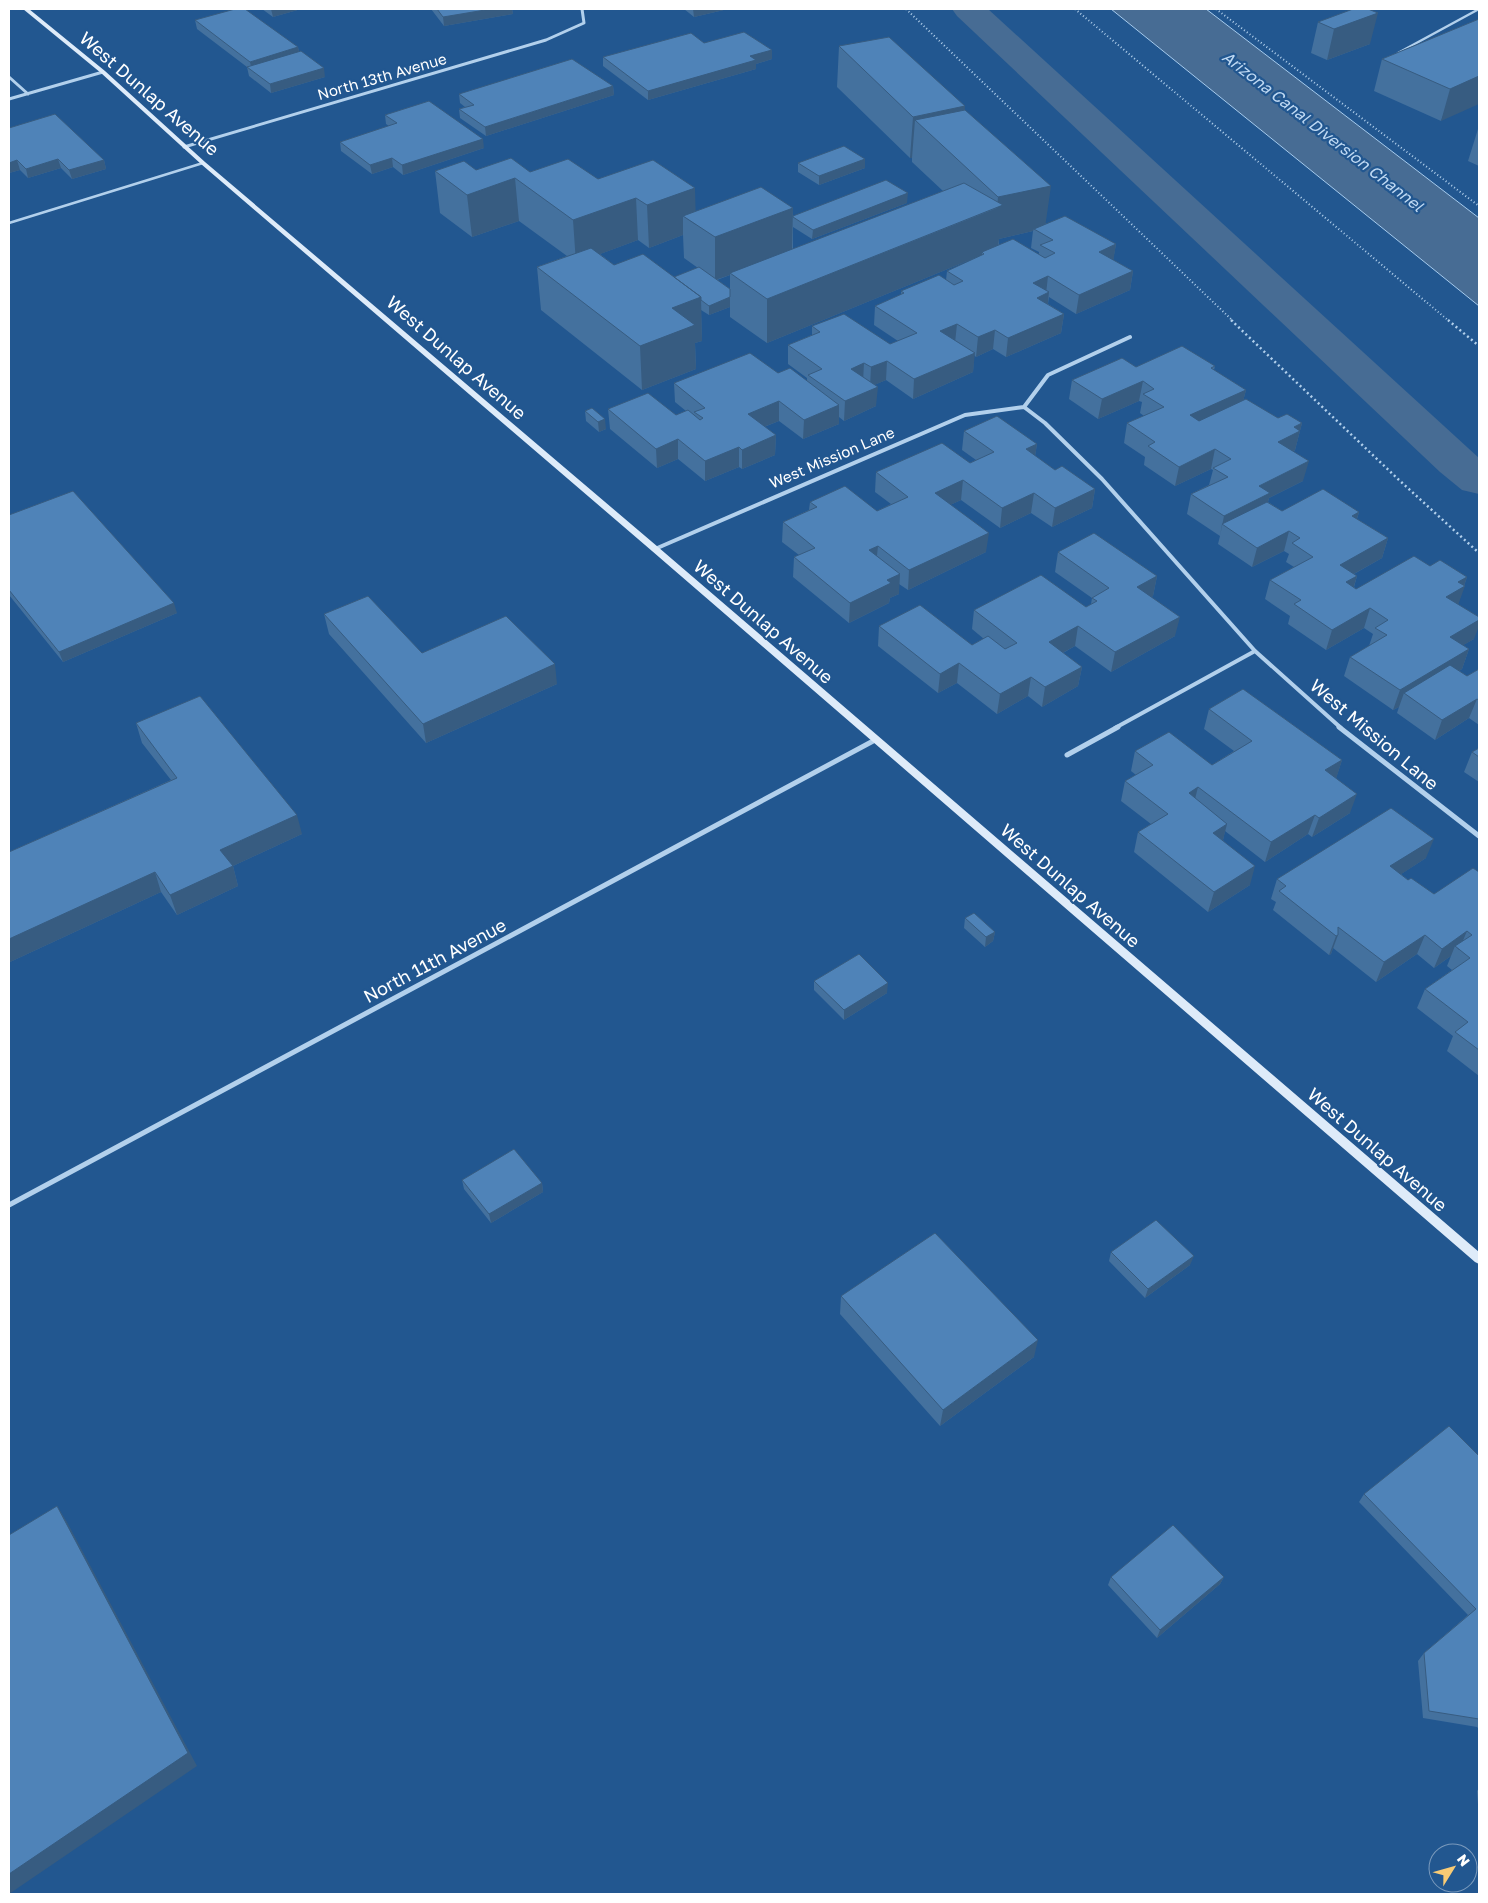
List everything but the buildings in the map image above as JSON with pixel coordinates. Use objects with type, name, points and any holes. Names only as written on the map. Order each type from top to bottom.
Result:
[{"type":"main road","name":"West Dunlap Avenue","points":[[26,9],[103,72],[203,164],[655,549],[1479,1259]]},
{"type":"street","name":"North 13th Avenue","points":[[184,147],[546,40],[584,23],[582,9]]},
{"type":"street","points":[[9,99],[103,72]]},
{"type":"street","points":[[9,77],[28,94]]},
{"type":"street","points":[[1024,407],[1048,375],[1130,337]]},
{"type":"street","name":"West Mission Lane","points":[[655,549],[965,415],[1024,407],[1045,423],[1102,479],[1255,651],[1346,733],[1479,836]]},
{"type":"street","points":[[1067,755],[1255,651]]},
{"type":"street","name":"North 11th Avenue","points":[[9,1205],[875,740]]},
{"type":"lane","points":[[1392,56],[1479,9]]},
{"type":"lane","points":[[9,223],[203,164]]},
{"type":"path","points":[[906,9],[1392,474],[1479,554]]},
{"type":"path","points":[[1075,9],[1479,346]]},
{"type":"path","points":[[1216,9],[1479,206]]},
{"type":"water","name":"Arizona Canal Diversion Channel","points":[[1111,9],[1206,9],[1479,218],[1479,306]]},
{"type":"waterway","points":[[969,9],[1456,462],[1479,480]]}]
